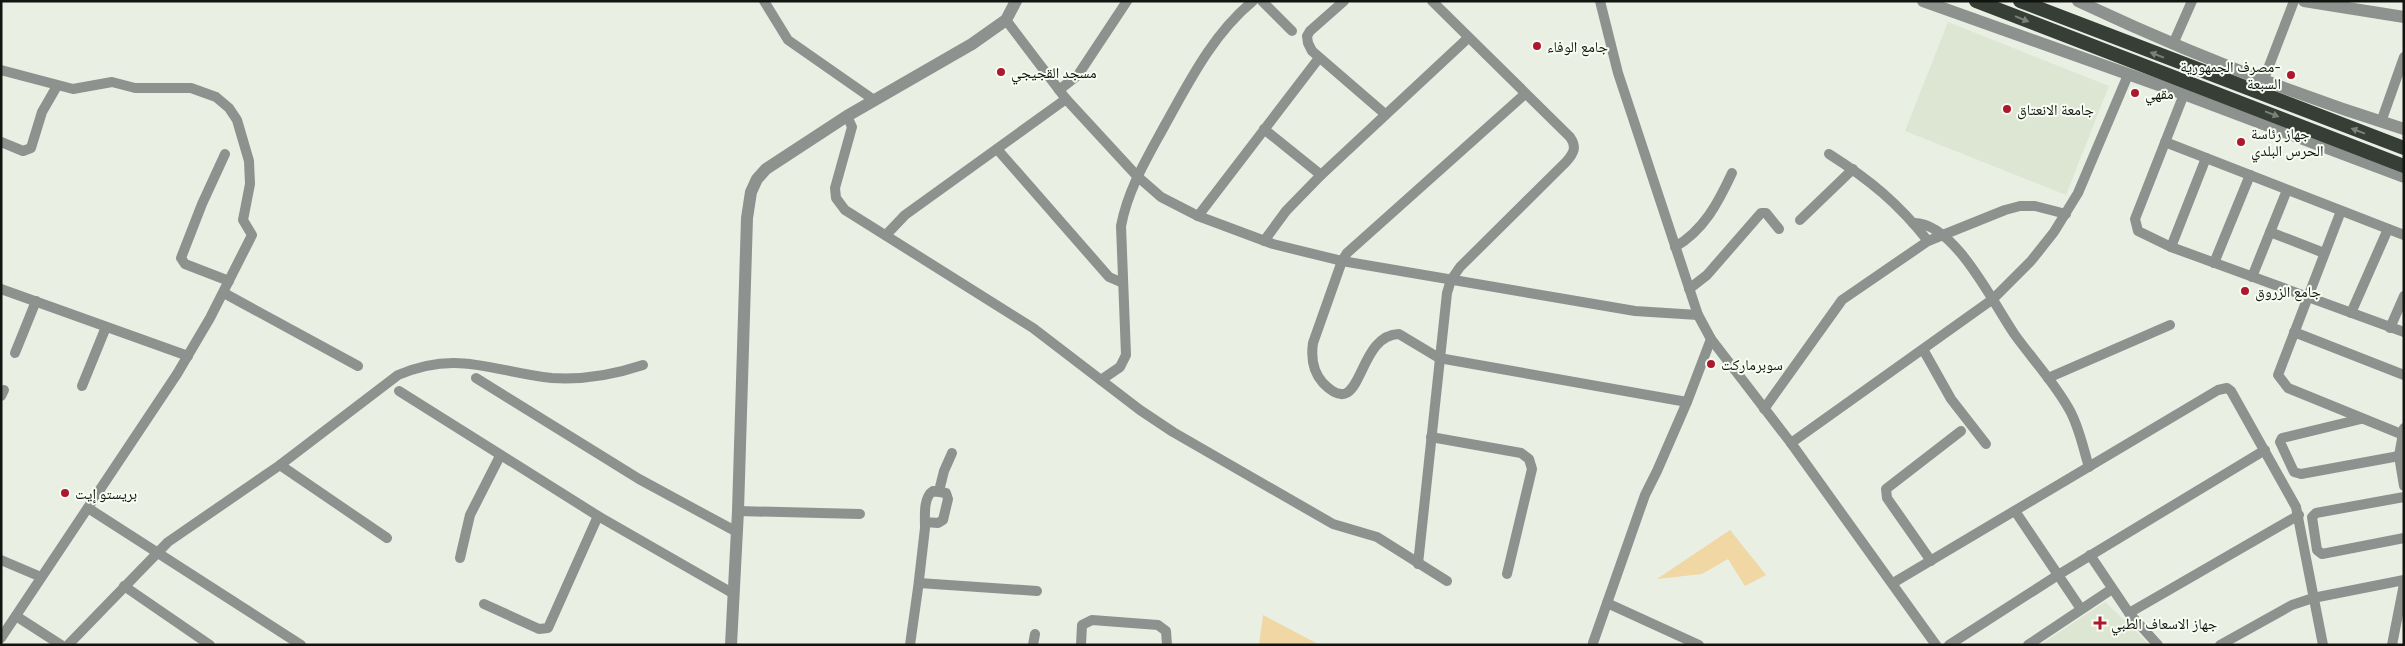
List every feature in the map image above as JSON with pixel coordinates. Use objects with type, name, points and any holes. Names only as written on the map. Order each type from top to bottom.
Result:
[{"type":"highway","points":[[1976,1],[2301,132],[2404,166]]},
{"type":"highway","points":[[2020,1],[2404,148]]},
{"type":"street","points":[[764,1],[788,40],[874,100]]},
{"type":"street","points":[[731,645],[738,532],[747,218],[751,192],[757,179],[766,168],[847,116],[972,44],[1006,20],[1016,1]]},
{"type":"street","points":[[1059,90],[1078,75],[1127,1]]},
{"type":"street","points":[[1101,380],[1120,367],[1126,355],[1121,226],[1137,176],[1191,78],[1208,52],[1227,26],[1253,1]]},
{"type":"street","points":[[1262,1],[1292,31]]},
{"type":"street","points":[[1344,1],[1307,36],[1312,51],[1385,114]]},
{"type":"street","points":[[1418,564],[1439,358],[1451,280],[1460,267],[1566,162],[1575,150],[1574,143],[1570,137],[1432,1]]},
{"type":"street","points":[[1600,1],[1618,73],[1688,289],[1710,339],[1791,443],[1936,645]]},
{"type":"street","points":[[1923,1],[2128,75],[2184,94],[2244,110]]},
{"type":"street","points":[[2078,1],[2173,44],[2404,129]]},
{"type":"street","points":[[2173,44],[2192,1]]},
{"type":"street","points":[[2264,79],[2294,1]]},
{"type":"street","points":[[2304,1],[2404,17]]},
{"type":"street","points":[[1006,20],[1066,99],[1137,176],[1161,197],[1198,216],[1264,241],[1342,261],[1656,314],[1698,315]]},
{"type":"street","points":[[1264,241],[1286,212],[1321,175],[1468,38]]},
{"type":"street","points":[[2381,122],[2404,57]]},
{"type":"street","points":[[1198,216],[1319,58]]},
{"type":"street","points":[[1,70],[57,86],[80,89],[112,82],[135,88],[191,88],[208,93],[229,108],[240,127],[248,161],[250,184],[242,216],[244,224],[252,235],[224,293],[188,356],[1,638]]},
{"type":"street","points":[[1791,443],[1924,351],[1993,299],[2044,247],[2066,214],[2102,141],[2128,75]]},
{"type":"street","points":[[1,142],[23,151],[31,148],[42,112],[57,86]]},
{"type":"street","points":[[1525,94],[1347,253],[1342,261],[1313,343],[1313,363],[1322,381],[1339,393],[1351,391],[1357,385],[1363,365],[1372,351],[1382,340],[1394,334],[1405,336],[1426,352],[1439,358],[1687,402]]},
{"type":"street","points":[[2184,94],[2134,223],[2142,234],[2214,263],[2404,332]]},
{"type":"street","points":[[886,235],[905,215],[1066,99]]},
{"type":"street","points":[[847,116],[852,127],[835,188],[836,198],[845,210],[1033,328],[1173,432],[1333,524],[1377,537],[1447,581]]},
{"type":"street","points":[[1264,130],[1321,175]]},
{"type":"street","points":[[2301,132],[2404,177]]},
{"type":"street","points":[[2165,142],[2404,235]]},
{"type":"street","points":[[997,149],[1109,277],[1123,283]]},
{"type":"street","points":[[226,154],[202,204],[181,258],[185,264],[229,282]]},
{"type":"street","points":[[1829,154],[1853,169],[1891,198],[1928,241]]},
{"type":"street","points":[[2172,247],[2206,158]]},
{"type":"street","points":[[1800,220],[1853,169]]},
{"type":"street","points":[[1675,248],[1694,235],[1704,224],[1732,173]]},
{"type":"street","points":[[2214,263],[2250,175]]},
{"type":"street","points":[[2252,277],[2287,190]]},
{"type":"street","points":[[1764,409],[1842,300],[1928,241],[2005,210],[2020,206],[2035,206],[2066,214]]},
{"type":"street","points":[[2341,211],[2278,375],[2283,384],[2402,438],[2399,456],[2404,486]]},
{"type":"street","points":[[1688,289],[1707,275],[1761,213],[1766,213],[1779,229]]},
{"type":"street","points":[[1913,222],[1931,225],[1942,234],[1978,274],[2015,335],[2048,378],[2070,411],[2089,467]]},
{"type":"street","points":[[2351,313],[2388,229]]},
{"type":"street","points":[[2270,232],[2324,254]]},
{"type":"street","points":[[1,289],[188,356]]},
{"type":"street","points":[[224,293],[358,366]]},
{"type":"street","points":[[2390,328],[2404,296]]},
{"type":"street","points":[[15,354],[36,301]]},
{"type":"street","points":[[2048,378],[2170,325]]},
{"type":"street","points":[[82,386],[106,327]]},
{"type":"street","points":[[2294,332],[2404,375]]},
{"type":"street","points":[[1593,643],[1645,495],[1687,402],[1710,339]]},
{"type":"street","points":[[1924,351],[1951,399],[1986,444]]},
{"type":"street","points":[[68,645],[158,552],[198,520],[280,466],[382,385],[417,367],[453,362],[534,375],[578,378],[620,372],[642,365]]},
{"type":"street","points":[[476,378],[639,479],[738,532]]},
{"type":"street","points":[[1893,583],[2222,388],[2231,391],[2293,500],[2299,515],[2323,645]]},
{"type":"street","points":[[398,391],[598,516],[734,594]]},
{"type":"street","points":[[2361,418],[2282,438],[2281,445],[2294,472],[2301,474],[2399,456]]},
{"type":"street","points":[[1931,561],[1887,498],[1885,491],[1889,484],[1961,431]]},
{"type":"street","points":[[1432,437],[1521,452],[1529,460],[1532,470],[1507,574]]},
{"type":"street","points":[[1949,645],[2090,555],[2265,450]]},
{"type":"street","points":[[939,491],[944,471],[952,453]]},
{"type":"street","points":[[460,558],[470,516],[500,456]]},
{"type":"street","points":[[280,466],[387,538]]},
{"type":"street","points":[[910,645],[928,496],[933,491],[946,493],[948,499],[945,518],[938,523],[925,522]]},
{"type":"street","points":[[2404,496],[2316,513],[2312,517],[2317,550],[2322,554],[2404,538]]},
{"type":"street","points":[[88,508],[301,645]]},
{"type":"street","points":[[738,511],[860,514]]},
{"type":"street","points":[[2015,511],[2081,608]]},
{"type":"street","points":[[2129,613],[2299,515]]},
{"type":"street","points":[[484,604],[539,629],[548,628],[598,516]]},
{"type":"street","points":[[2090,555],[2129,613],[2158,645]]},
{"type":"street","points":[[1,560],[41,577]]},
{"type":"street","points":[[2220,645],[2274,613],[2313,598],[2404,582],[2392,645]]},
{"type":"street","points":[[919,583],[1038,591]]},
{"type":"street","points":[[124,586],[210,645]]},
{"type":"street","points":[[2028,645],[2112,589]]},
{"type":"street","points":[[1607,604],[1699,645]]},
{"type":"street","points":[[16,616],[61,645]]},
{"type":"street","points":[[1081,645],[1082,625],[1092,620],[1158,625],[1166,631],[1167,645]]},
{"type":"street","points":[[1033,645],[1035,634]]},
{"type":"shaded area","name":"جامعة الانعتاق","points":[[1948,22],[2109,86],[2066,195],[1905,131]]},
{"type":"shaded area","points":[[1730,530],[1766,575],[1745,586],[1728,559],[1702,574],[1657,579]]},
{"type":"shaded area","name":"جهاز الاسعاف الطبي","points":[[2105,602],[2150,645],[2040,645]]},
{"type":"shaded area","points":[[1263,615],[1320,645],[1259,645]]},
{"type":"place","name":"جامع الوفاء","points":[[1537,46]]},
{"type":"place","name":"مسجد القجيجي","points":[[1001,72]]},
{"type":"place","name":"مصرف الجمهورية- السبعة","points":[[2291,75]]},
{"type":"place","name":"مقهي","points":[[2135,93]]},
{"type":"place","name":"جامعة الانعتاق","points":[[2007,109]]},
{"type":"place","name":"جهاز رئاسة الحرس البلدي","points":[[2241,142]]},
{"type":"place","name":"جامع الزروق","points":[[2245,291]]},
{"type":"place","name":"سوبرماركت","points":[[1711,364]]},
{"type":"place","name":"بريستو إيت","points":[[65,493]]},
{"type":"place","name":"جهاز الاسعاف الطبي","points":[[2100,623]]}]
